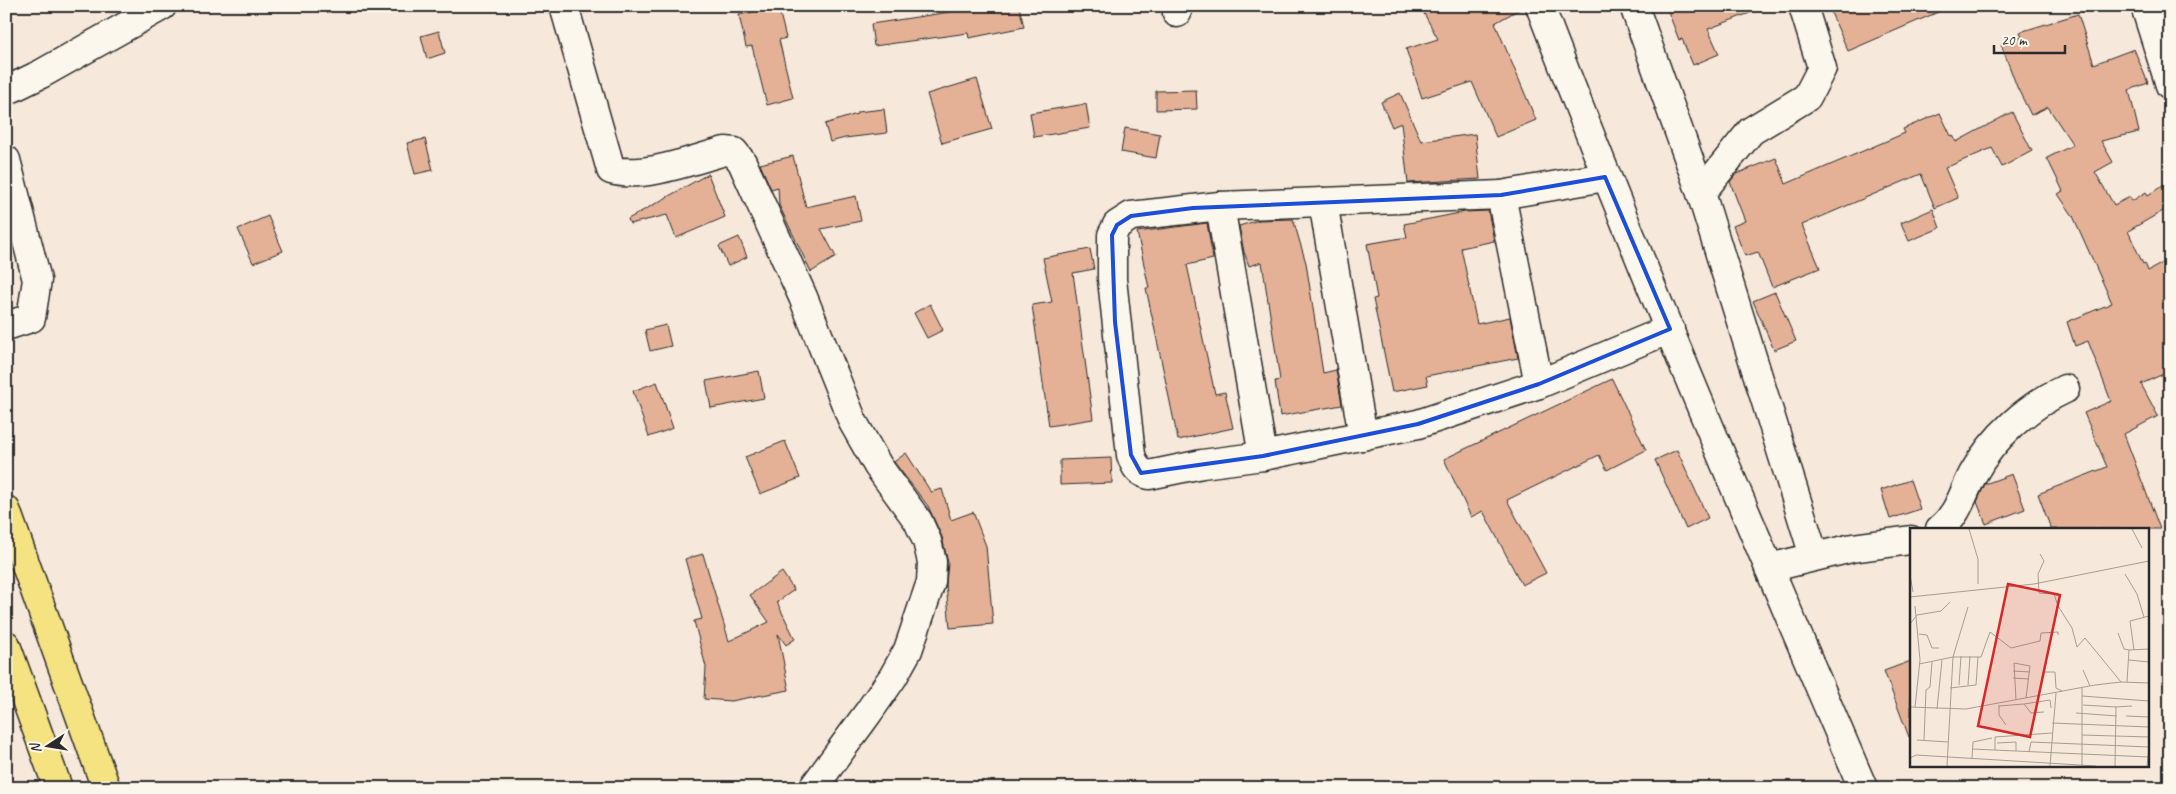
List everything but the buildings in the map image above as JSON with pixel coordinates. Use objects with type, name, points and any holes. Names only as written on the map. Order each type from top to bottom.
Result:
[{"type":"highway","points":[[6,510],[106,788]]},
{"type":"highway","points":[[6,645],[58,788]]},
{"type":"street","points":[[6,91],[41,74],[162,6]]},
{"type":"street","points":[[564,6],[611,170],[624,174],[658,169],[725,151],[734,152],[742,162],[804,297],[853,422],[878,466],[918,521],[927,541],[932,562],[931,582],[908,650],[893,677],[813,788]]},
{"type":"street","points":[[1540,6],[1605,177],[1863,788]]},
{"type":"street","points":[[1634,6],[1701,192],[1814,556]]},
{"type":"street","points":[[1701,192],[1751,131],[1807,97],[1822,68],[1803,6]]},
{"type":"street","points":[[2145,6],[2170,85]]},
{"type":"street","points":[[6,160],[37,280],[30,318],[6,326]]},
{"type":"street","points":[[1605,177],[1501,195],[1220,206],[1132,216],[1117,225],[1112,235],[1112,279],[1115,322],[1131,454],[1135,467],[1141,473],[1149,475],[1202,464],[1263,456],[1418,424],[1539,384],[1670,329]]},
{"type":"street","points":[[1501,195],[1539,384]]},
{"type":"street","points":[[1323,202],[1363,436]]},
{"type":"street","points":[[1220,206],[1263,456]]},
{"type":"street","points":[[1941,528],[1956,512],[1974,472],[1996,442],[2037,404],[2065,388]]},
{"type":"street","points":[[1769,568],[1814,556],[1910,540]]},
{"type":"highlighted area","points":[[1605,177],[1670,329],[1539,384],[1418,424],[1263,456],[1141,473],[1131,455],[1115,322],[1112,235],[1117,225],[1131,216],[1193,208],[1501,195]]}]
